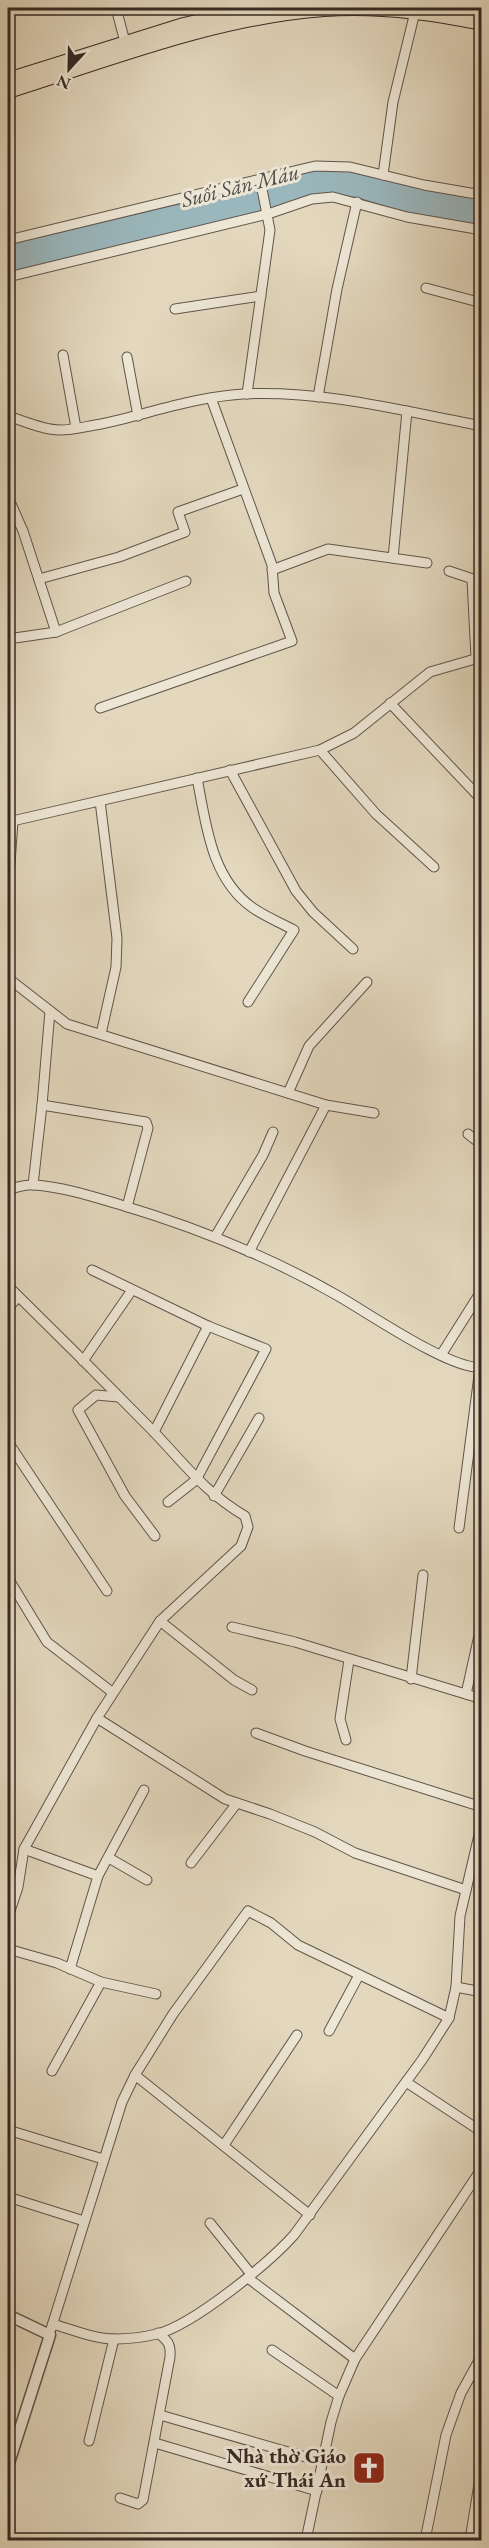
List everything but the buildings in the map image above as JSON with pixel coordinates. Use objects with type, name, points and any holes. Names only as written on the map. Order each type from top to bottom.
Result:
[{"type":"main road","points":[[8,80],[125,42],[256,8]]},
{"type":"main road","points":[[8,92],[190,34],[297,10],[362,8],[415,12],[482,23]]},
{"type":"street","points":[[116,8],[125,42]]},
{"type":"street","points":[[383,175],[393,102],[415,12]]},
{"type":"street","points":[[8,240],[315,166],[350,167],[482,195]]},
{"type":"street","points":[[247,394],[270,230],[260,179]]},
{"type":"street","points":[[8,277],[268,214],[312,199],[333,197],[407,217],[482,230]]},
{"type":"street","points":[[318,397],[336,289],[357,202]]},
{"type":"street","points":[[426,288],[482,303]]},
{"type":"street","points":[[176,309],[261,296]]},
{"type":"street","points":[[63,356],[76,428]]},
{"type":"street","points":[[127,357],[138,416]]},
{"type":"street","points":[[8,416],[50,429],[76,428],[211,398],[247,394],[318,397],[482,426]]},
{"type":"street","points":[[100,708],[292,641],[274,593],[272,570],[211,398]]},
{"type":"street","points":[[393,558],[407,411]]},
{"type":"street","points":[[39,579],[119,557],[185,532],[178,512],[243,489]]},
{"type":"street","points":[[8,497],[56,632]]},
{"type":"street","points":[[8,522],[18,520]]},
{"type":"street","points":[[272,570],[328,549],[427,563]]},
{"type":"street","points":[[8,891],[10,822],[320,750],[354,733],[430,672],[479,658],[477,581],[449,572]]},
{"type":"street","points":[[8,639],[56,632],[186,580]]},
{"type":"street","points":[[390,703],[482,800]]},
{"type":"street","points":[[320,750],[376,814],[434,867]]},
{"type":"street","points":[[230,770],[296,891],[313,912],[354,949]]},
{"type":"street","points":[[196,778],[208,834],[224,878],[236,894],[254,908],[294,930],[248,1002]]},
{"type":"street","points":[[100,801],[117,938],[116,967],[100,1034]]},
{"type":"street","points":[[8,978],[67,1024],[326,1105],[374,1113]]},
{"type":"street","points":[[288,1093],[309,1046],[367,982]]},
{"type":"street","points":[[33,1185],[50,1011]]},
{"type":"street","points":[[42,1105],[146,1122],[148,1128],[127,1207]]},
{"type":"street","points":[[249,1252],[326,1105]]},
{"type":"street","points":[[215,1237],[263,1155],[273,1132]]},
{"type":"street","points":[[468,1134],[482,1145]]},
{"type":"street","points":[[8,1189],[33,1185],[81,1193],[215,1237],[338,1296],[441,1355],[471,1368],[481,1368],[459,1528]]},
{"type":"street","points":[[92,1270],[208,1326],[266,1349],[196,1480],[168,1502]]},
{"type":"street","points":[[8,1286],[154,1431],[196,1480],[214,1496],[245,1516],[248,1527],[241,1546],[160,1621],[112,1692],[24,1849],[18,1887],[8,1917]]},
{"type":"street","points":[[83,1361],[132,1290]]},
{"type":"street","points":[[441,1355],[482,1290]]},
{"type":"street","points":[[8,1308],[18,1297]]},
{"type":"street","points":[[154,1431],[208,1326]]},
{"type":"street","points":[[119,1397],[96,1395],[78,1410],[125,1496],[155,1536]]},
{"type":"street","points":[[214,1496],[259,1418]]},
{"type":"street","points":[[8,1442],[107,1591]]},
{"type":"street","points":[[411,1679],[423,1575]]},
{"type":"street","points":[[8,1578],[47,1642],[112,1692]]},
{"type":"street","points":[[160,1621],[234,1680],[252,1690]]},
{"type":"street","points":[[466,1694],[482,1622]]},
{"type":"street","points":[[232,1627],[295,1642],[482,1699]]},
{"type":"street","points":[[346,1740],[340,1719],[349,1660]]},
{"type":"street","points":[[97,1718],[225,1799],[315,1832],[355,1853],[466,1890]]},
{"type":"street","points":[[256,1733],[305,1751],[482,1807]]},
{"type":"street","points":[[70,1969],[98,1876],[144,1790]]},
{"type":"street","points":[[192,1863],[237,1803]]},
{"type":"street","points":[[8,2314],[51,2329],[114,2339],[158,2333],[183,2322],[250,2276],[281,2250],[310,2215],[449,2018],[456,1987],[460,1916],[482,1822]]},
{"type":"street","points":[[24,1849],[98,1876]]},
{"type":"street","points":[[109,1858],[147,1880]]},
{"type":"street","points":[[8,2466],[122,2102],[135,2075],[174,2014],[248,1911],[270,1923],[298,1945],[449,2018]]},
{"type":"street","points":[[8,1949],[102,1982],[156,1994]]},
{"type":"street","points":[[329,2031],[359,1975]]},
{"type":"street","points":[[52,2071],[102,1982]]},
{"type":"street","points":[[456,1987],[482,1992]]},
{"type":"street","points":[[224,2145],[297,2035]]},
{"type":"street","points":[[135,2075],[310,2215]]},
{"type":"street","points":[[406,2082],[482,2132]]},
{"type":"street","points":[[8,2130],[103,2159]]},
{"type":"street","points":[[306,2541],[339,2396],[355,2359],[482,2168]]},
{"type":"street","points":[[8,2197],[84,2221]]},
{"type":"street","points":[[210,2223],[250,2276],[355,2359]]},
{"type":"street","points":[[120,2498],[138,2504],[143,2500],[160,2415],[170,2347],[168,2341],[158,2333]]},
{"type":"street","points":[[89,2441],[114,2339]]},
{"type":"street","points":[[272,2350],[339,2396]]},
{"type":"street","points":[[425,2541],[446,2435],[461,2393],[482,2355]]},
{"type":"street","points":[[160,2415],[323,2462]]},
{"type":"street","points":[[155,2443],[317,2491]]},
{"type":"street","points":[[470,2541],[482,2465]]},
{"type":"water","name":"Suối Săn Máu","points":[[315,170],[350,171],[481,199],[481,226],[409,214],[358,198],[333,194],[8,274],[8,244]]},
{"type":"place","name":"Nhà thờ Giáo xứ Thái An","points":[[369,2468]]}]
